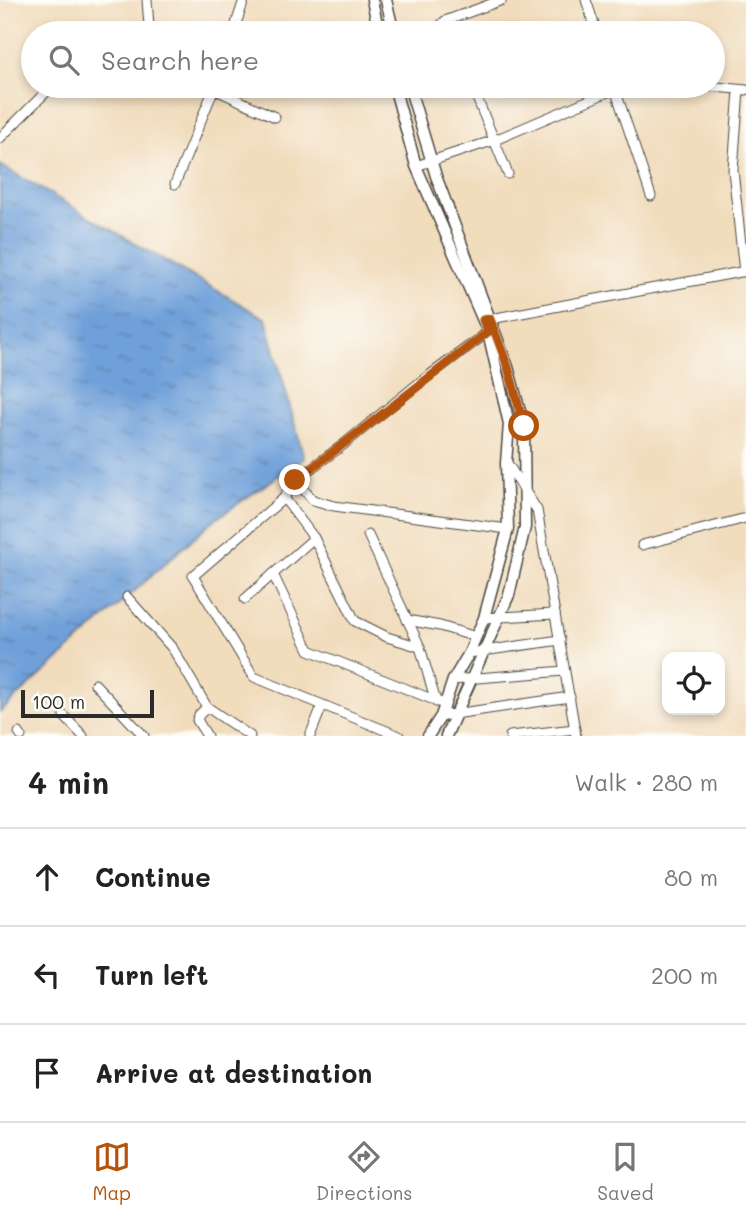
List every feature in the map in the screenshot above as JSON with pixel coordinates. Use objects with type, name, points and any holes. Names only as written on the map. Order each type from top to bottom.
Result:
[{"type":"main road","points":[[372,0],[377,21]]},
{"type":"main road","points":[[386,0],[391,21]]},
{"type":"main road","points":[[397,98],[416,166],[508,367],[524,426],[525,527],[509,595],[446,736]]},
{"type":"main road","points":[[413,98],[431,161],[486,320],[509,424],[506,463],[508,529],[484,618],[469,653],[440,703],[440,716],[428,736]]},
{"type":"street","points":[[147,0],[149,21]]},
{"type":"street","points":[[237,21],[244,0]]},
{"type":"street","points":[[445,21],[502,0]]},
{"type":"street","points":[[586,0],[593,21]]},
{"type":"street","points":[[486,320],[745,272],[733,170],[743,90],[725,88]]},
{"type":"street","points":[[0,138],[40,98]]},
{"type":"street","points":[[174,184],[210,98]]},
{"type":"street","points":[[237,98],[275,117]]},
{"type":"street","points":[[477,98],[508,174]]},
{"type":"street","points":[[416,166],[495,140],[590,98]]},
{"type":"street","points":[[619,98],[651,196]]},
{"type":"street","points":[[399,736],[254,677],[193,576],[284,498],[295,480],[488,332]]},
{"type":"street","points":[[506,463],[537,510],[576,733],[510,736]]},
{"type":"street","points":[[295,480],[313,500],[334,506],[508,529]]},
{"type":"street","points":[[284,498],[314,538],[355,621],[387,637],[421,647]]},
{"type":"street","points":[[642,545],[746,518]]},
{"type":"street","points":[[368,535],[421,647],[440,703]]},
{"type":"street","points":[[245,599],[314,538]]},
{"type":"street","points":[[273,574],[309,650],[440,703]]},
{"type":"street","points":[[127,597],[173,649],[207,707],[250,736]]},
{"type":"street","points":[[484,618],[555,614]]},
{"type":"street","points":[[407,620],[476,637]]},
{"type":"street","points":[[469,653],[559,640]]},
{"type":"street","points":[[453,680],[564,671]]},
{"type":"street","points":[[95,684],[144,736]]},
{"type":"street","points":[[440,716],[570,697]]},
{"type":"street","points":[[310,736],[322,706]]},
{"type":"street","points":[[207,707],[197,720],[207,736]]},
{"type":"street","points":[[64,716],[83,736]]},
{"type":"water","points":[[0,165],[266,319],[304,458],[210,523],[0,712]]},
{"type":"route","points":[[295,480],[488,332],[483,320],[490,319],[508,367],[524,426]]}]
